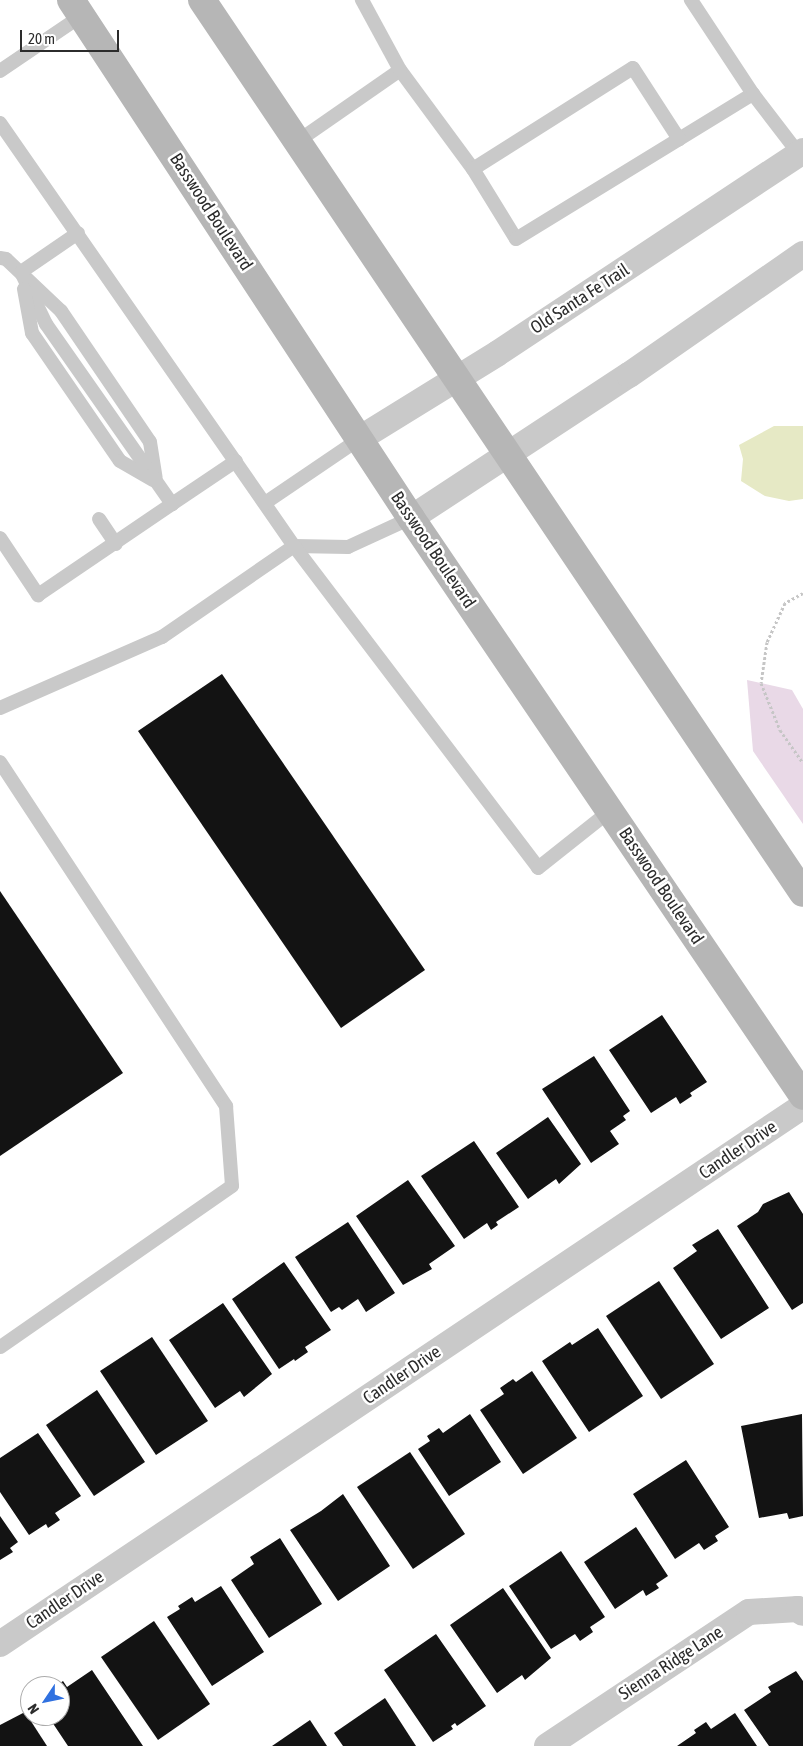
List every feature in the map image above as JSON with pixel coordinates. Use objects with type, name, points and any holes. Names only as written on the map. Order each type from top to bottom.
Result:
[{"type":"main road","points":[[202,0],[506,455],[803,893]]},
{"type":"main road","name":"Basswood Boulevard","points":[[76,8],[411,518],[803,1096]]},
{"type":"street","name":"Old Santa Fe Trail","points":[[359,439],[456,380],[802,155]]},
{"type":"street","points":[[411,518],[629,376],[803,254]]},
{"type":"street","name":"Candler Drive","points":[[0,1644],[803,1106]]},
{"type":"street","name":"Sienna Ridge Lane","points":[[547,1746],[749,1612],[798,1609],[803,1613]]},
{"type":"lane","points":[[362,0],[400,70],[473,170],[516,239],[753,94]]},
{"type":"lane","points":[[691,0],[753,94],[802,155]]},
{"type":"lane","points":[[0,71],[76,8]]},
{"type":"lane","points":[[473,170],[633,68],[679,140]]},
{"type":"lane","points":[[298,141],[400,70]]},
{"type":"lane","points":[[0,123],[294,546],[538,868],[610,811]]},
{"type":"lane","points":[[22,272],[78,233]]},
{"type":"lane","points":[[0,258],[6,258],[61,311],[150,442],[156,482]]},
{"type":"lane","points":[[22,272],[46,324],[172,504]]},
{"type":"lane","points":[[264,503],[359,439]]},
{"type":"lane","points":[[0,538],[38,595],[236,461]]},
{"type":"lane","points":[[0,708],[162,637],[294,546],[348,547],[411,518]]},
{"type":"lane","points":[[99,520],[116,544]]},
{"type":"lane","points":[[0,1347],[232,1186],[226,1106],[1,766]]},
{"type":"path","points":[[803,593],[785,603],[767,642],[761,683],[780,730],[803,763]]},
{"type":"shaded area","points":[[774,426],[803,426],[803,499],[789,501],[765,496],[741,481],[743,459],[739,445]]},
{"type":"shaded area","points":[[747,680],[792,690],[803,709],[803,824],[753,751]]},
{"type":"building","points":[[222,674],[425,970],[341,1028],[138,731]]},
{"type":"building","points":[[0,891],[123,1073],[0,1156]]},
{"type":"building","points":[[662,1015],[707,1082],[690,1093],[692,1096],[680,1104],[676,1097],[651,1113],[609,1050]]},
{"type":"building","points":[[594,1056],[630,1111],[623,1116],[626,1120],[610,1131],[619,1144],[591,1163],[542,1089]]},
{"type":"building","points":[[548,1117],[581,1164],[559,1184],[556,1179],[528,1199],[496,1153]]},
{"type":"building","points":[[474,1141],[519,1207],[496,1222],[498,1225],[491,1230],[487,1223],[464,1239],[421,1176]]},
{"type":"building","points":[[408,1180],[455,1246],[429,1264],[432,1269],[403,1285],[356,1216]]},
{"type":"building","points":[[789,1192],[803,1214],[803,1303],[792,1310],[737,1226],[758,1212],[763,1204]]},
{"type":"building","points":[[348,1222],[395,1293],[366,1312],[358,1299],[342,1310],[339,1307],[331,1312],[295,1257]]},
{"type":"building","points":[[718,1229],[769,1308],[721,1339],[673,1268],[697,1251],[692,1245]]},
{"type":"building","points":[[284,1262],[331,1330],[305,1347],[308,1352],[279,1369],[232,1299]]},
{"type":"building","points":[[659,1281],[714,1364],[661,1399],[606,1316]]},
{"type":"building","points":[[223,1303],[272,1374],[244,1397],[240,1391],[215,1408],[169,1340]]},
{"type":"building","points":[[598,1328],[643,1396],[589,1432],[542,1361],[570,1342],[572,1345]]},
{"type":"building","points":[[152,1337],[208,1421],[156,1455],[100,1371]]},
{"type":"building","points":[[532,1371],[577,1438],[523,1474],[480,1410],[504,1394],[500,1388],[513,1379],[516,1382]]},
{"type":"building","points":[[97,1390],[145,1462],[94,1496],[46,1425]]},
{"type":"building","points":[[470,1414],[501,1462],[449,1496],[418,1449],[430,1441],[427,1436],[439,1428],[443,1433]]},
{"type":"building","points":[[802,1414],[803,1516],[789,1519],[787,1513],[759,1518],[741,1426]]},
{"type":"building","points":[[38,1433],[81,1496],[55,1513],[60,1520],[48,1528],[46,1524],[29,1535],[0,1492],[0,1458]]},
{"type":"building","points":[[410,1452],[465,1534],[413,1569],[357,1487]]},
{"type":"building","points":[[686,1460],[729,1527],[715,1536],[718,1541],[704,1550],[699,1543],[675,1559],[633,1494]]},
{"type":"building","points":[[343,1494],[390,1566],[338,1601],[290,1530],[321,1511]]},
{"type":"building","points":[[0,1516],[18,1542],[10,1548],[13,1552],[0,1560]]},
{"type":"building","points":[[636,1527],[668,1576],[656,1584],[659,1588],[646,1596],[643,1590],[615,1609],[584,1562]]},
{"type":"building","points":[[280,1538],[322,1604],[269,1638],[231,1580],[254,1564],[250,1557]]},
{"type":"building","points":[[561,1551],[605,1617],[590,1627],[593,1632],[580,1641],[575,1634],[551,1649],[509,1586]]},
{"type":"building","points":[[221,1586],[264,1652],[212,1686],[167,1617],[180,1609],[178,1606],[192,1597],[195,1602]]},
{"type":"building","points":[[503,1588],[551,1658],[525,1680],[522,1675],[497,1693],[450,1625]]},
{"type":"building","points":[[154,1621],[210,1704],[158,1740],[101,1657]]},
{"type":"building","points":[[436,1634],[486,1706],[457,1726],[455,1723],[451,1726],[453,1729],[433,1742],[384,1670]]},
{"type":"building","points":[[92,1670],[143,1746],[68,1746],[55,1726],[70,1726],[70,1685]]},
{"type":"building","points":[[796,1671],[803,1681],[803,1746],[769,1746],[744,1710],[771,1692],[768,1687]]},
{"type":"building","points":[[385,1698],[416,1746],[343,1746],[334,1733]]},
{"type":"building","points":[[735,1713],[757,1746],[677,1746],[696,1733],[694,1730],[706,1722],[711,1729]]},
{"type":"building","points":[[20,1715],[20,1726],[34,1726],[47,1746],[0,1746],[0,1725]]},
{"type":"building","points":[[310,1720],[327,1746],[272,1746]]}]
